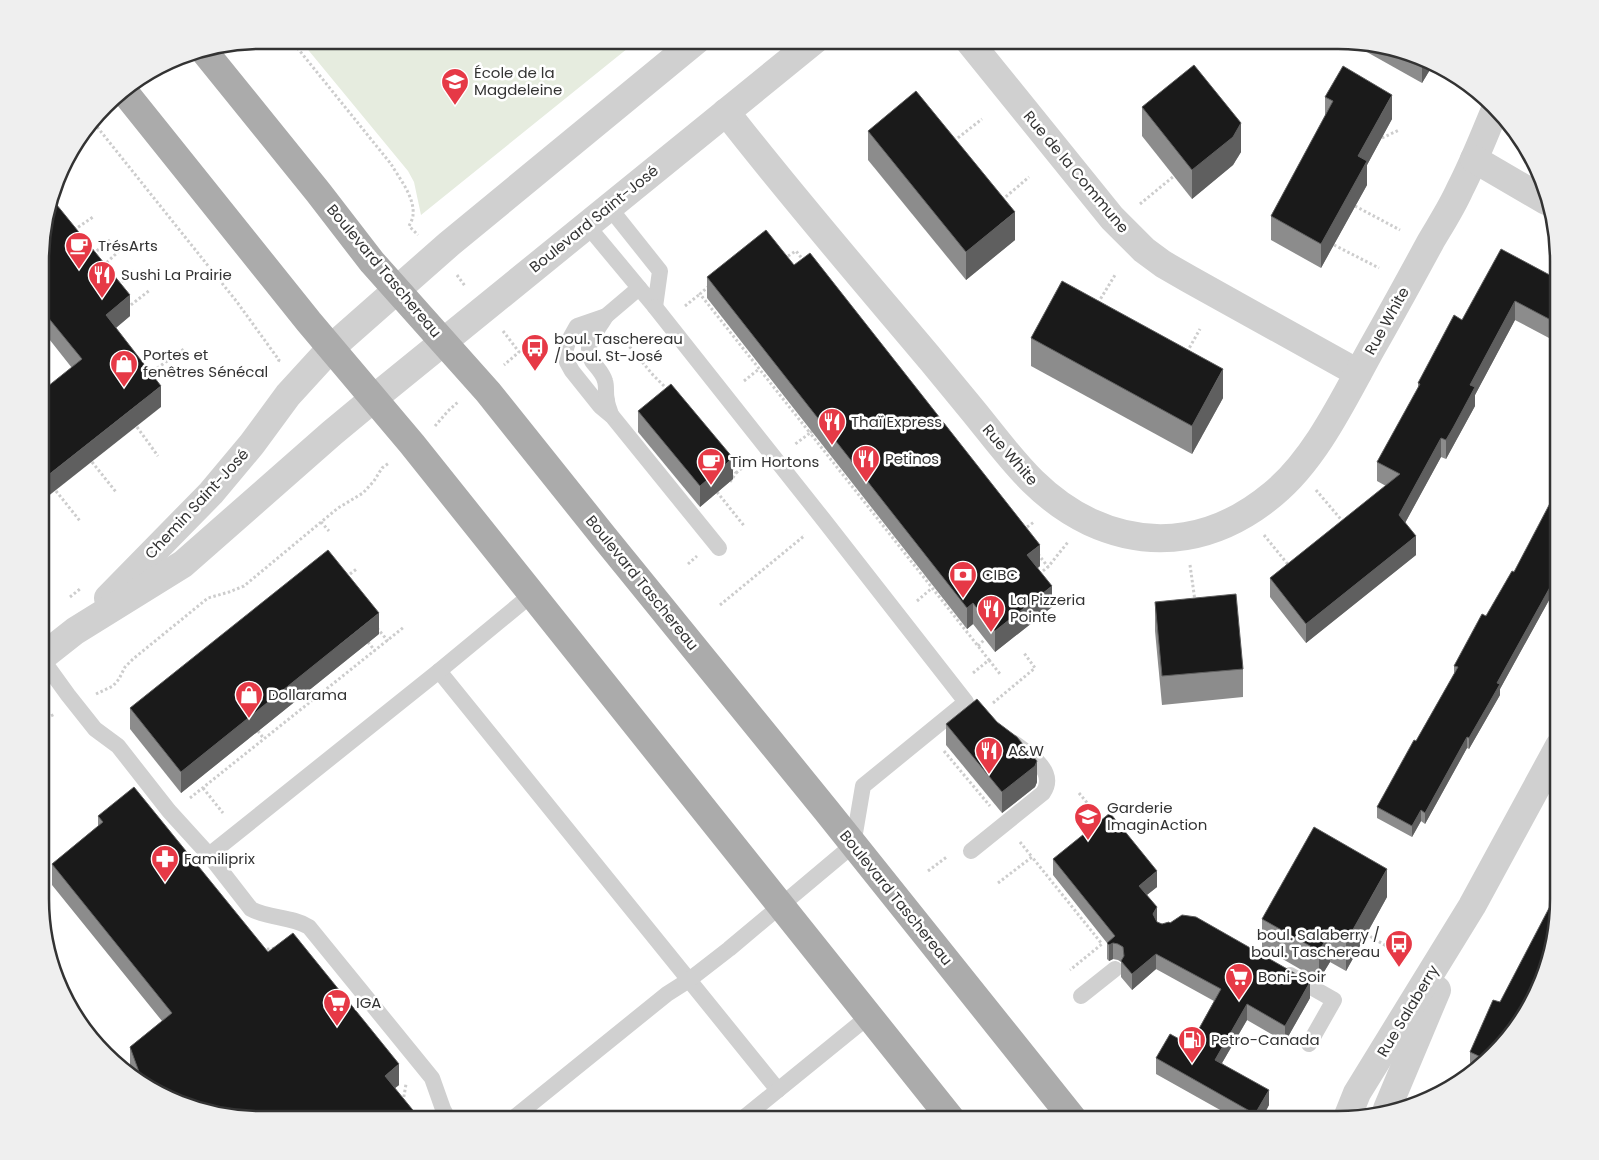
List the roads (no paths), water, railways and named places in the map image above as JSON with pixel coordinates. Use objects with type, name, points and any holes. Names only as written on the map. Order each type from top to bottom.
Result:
[{"type":"main road","name":"Boulevard Taschereau","points":[[208,56],[372,262],[488,392],[1067,1111]]},
{"type":"main road","points":[[128,96],[331,348],[412,444],[945,1111]]},
{"type":"street","points":[[331,348],[449,244],[686,49]]},
{"type":"street","name":"Boulevard Saint-José","points":[[373,399],[586,224],[804,49]]},
{"type":"street","name":"Rue de la Commune","points":[[975,49],[1112,218],[1144,250],[1189,279],[1358,373]]},
{"type":"street","name":"Rue White","points":[[726,112],[1020,470],[1051,498],[1090,522],[1115,532],[1144,538],[1166,539],[1190,536],[1234,521],[1274,493],[1292,476],[1320,438],[1460,190],[1493,116]]},
{"type":"street","points":[[1474,159],[1540,198]]},
{"type":"street","name":"Chemin Saint-José","points":[[49,652],[75,631],[198,508],[252,444],[288,395],[331,348]]},
{"type":"street","name":"Chemin Saint-José","points":[[75,631],[182,564],[324,439],[373,399]]},
{"type":"street","name":"Rue Salaberry","points":[[1350,1111],[1358,1093],[1472,906],[1550,761]]},
{"type":"street","name":"Rue Salaberry","points":[[1389,1105],[1472,906]]},
{"type":"lane","points":[[609,207],[660,271],[655,307]]},
{"type":"lane","points":[[522,1111],[667,994],[689,980],[782,906],[854,845],[863,786],[966,702],[818,512],[655,307],[586,224]]},
{"type":"lane","points":[[612,416],[606,401],[606,383],[590,358],[588,351],[591,340],[610,322],[639,288]]},
{"type":"lane","points":[[610,322],[577,326],[565,352],[567,362],[600,406],[612,416],[719,548]]},
{"type":"lane","points":[[209,855],[440,671],[531,595]]},
{"type":"lane","points":[[49,668],[95,728],[118,746],[168,811],[209,855],[251,909],[260,914],[301,922],[309,926],[432,1078],[444,1111]]},
{"type":"lane","points":[[440,671],[778,1090]]},
{"type":"lane","points":[[972,697],[988,707]]},
{"type":"lane","points":[[971,851],[1046,789],[1045,773],[1040,763],[1028,752],[1004,736]]},
{"type":"lane","points":[[1275,966],[1334,1000],[1309,1044]]},
{"type":"lane","points":[[1081,996],[1115,969]]},
{"type":"lane","points":[[752,1111],[869,1016]]},
{"type":"place","name":"École de la Magdeleine","points":[[455,106]]},
{"type":"place","name":"TrésArts","points":[[79,270]]},
{"type":"place","name":"Sushi La Prairie","points":[[102,299]]},
{"type":"place","name":"boul. Taschereau / boul. St-José","points":[[535,372]]},
{"type":"place","name":"Portes et fenêtres Sénécal","points":[[124,388]]},
{"type":"place","name":"Thaï Express","points":[[832,446]]},
{"type":"place","name":"Petinos","points":[[866,483]]},
{"type":"place","name":"Tim Hortons","points":[[711,486]]},
{"type":"place","name":"CIBC","points":[[963,599]]},
{"type":"place","name":"La Pizzeria Pointe","points":[[991,633]]},
{"type":"place","name":"Dollarama","points":[[249,719]]},
{"type":"place","name":"A&W","points":[[989,775]]},
{"type":"place","name":"Garderie ImaginAction","points":[[1088,841]]},
{"type":"place","name":"Familiprix","points":[[165,883]]},
{"type":"place","name":"boul. Salaberry / boul. Taschereau","points":[[1399,968]]},
{"type":"place","name":"Boni-Soir","points":[[1239,1001]]},
{"type":"place","name":"IGA","points":[[337,1027]]},
{"type":"place","name":"Petro-Canada","points":[[1192,1064]]}]
